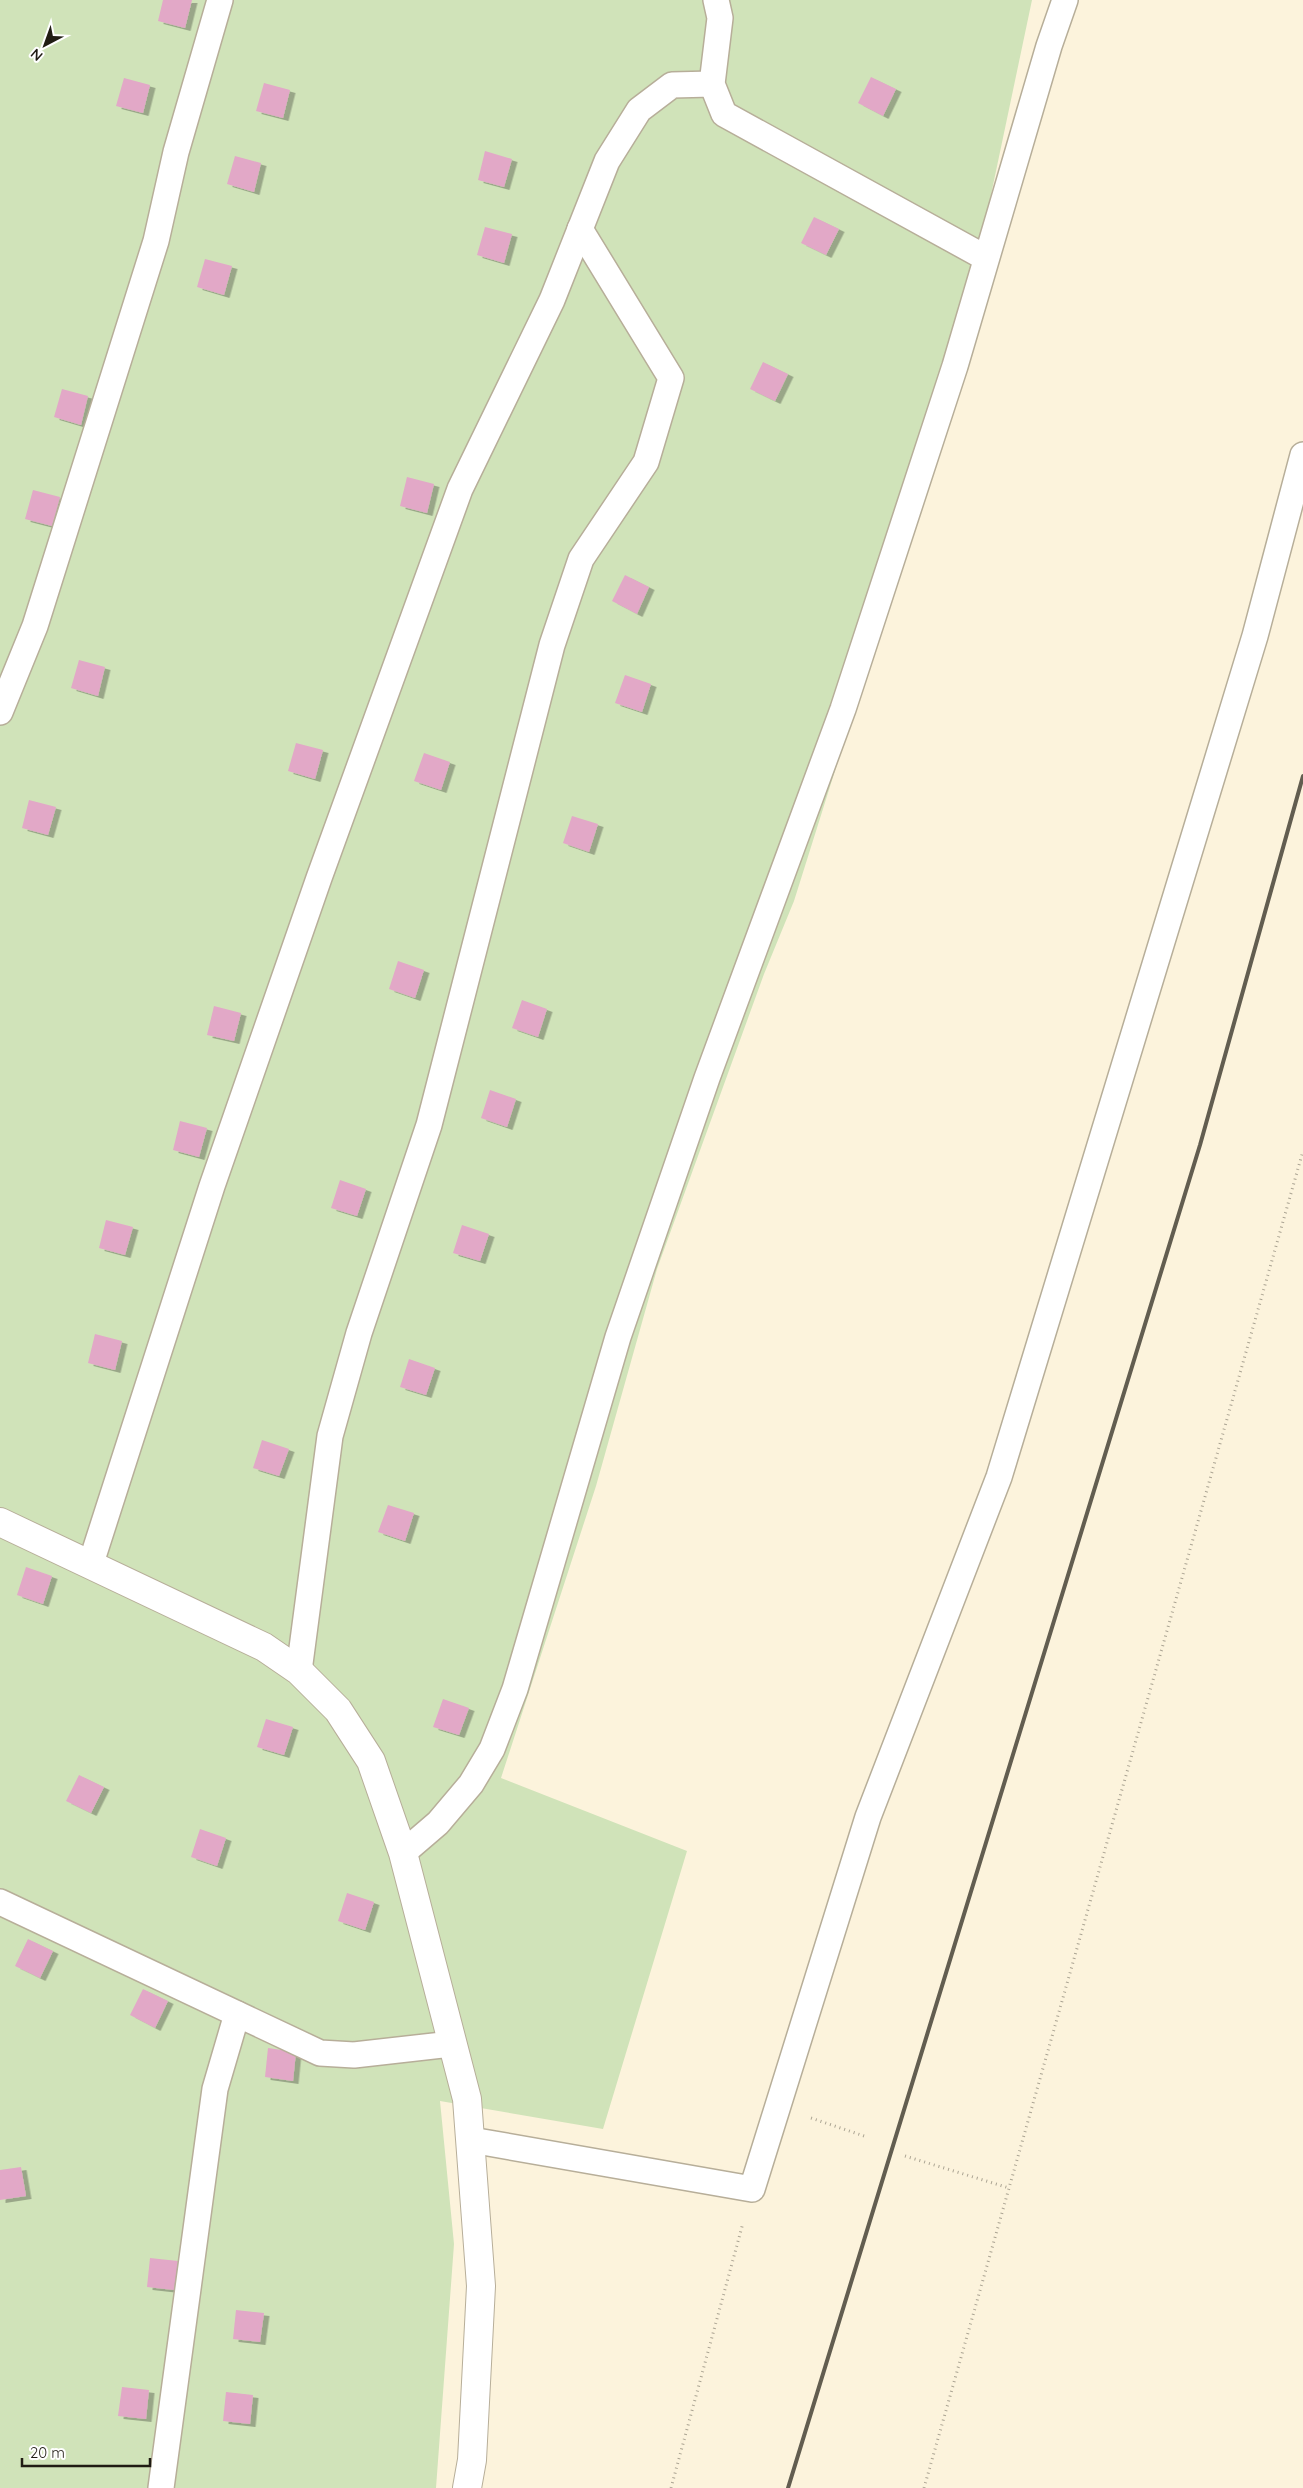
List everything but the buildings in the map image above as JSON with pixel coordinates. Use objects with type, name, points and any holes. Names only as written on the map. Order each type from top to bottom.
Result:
[{"type":"street","points":[[0,1522],[264,1647],[299,1671],[338,1710],[371,1761],[403,1853],[451,2044],[467,2099],[481,2286],[472,2460],[467,2488]]},
{"type":"lane","points":[[0,712],[35,626],[156,241],[176,152],[220,0]]},
{"type":"lane","points":[[716,0],[720,18],[712,84],[724,114],[986,258]]},
{"type":"lane","points":[[403,1853],[438,1823],[472,1784],[492,1749],[515,1689],[618,1337],[707,1078],[843,709],[955,366],[1049,46],[1065,0]]},
{"type":"lane","points":[[90,1563],[212,1186],[320,878],[460,490],[552,300],[607,161],[639,110],[672,85],[712,84]]},
{"type":"lane","points":[[299,1671],[330,1436],[359,1333],[429,1125],[552,645],[581,559],[646,462],[671,378],[580,229]]},
{"type":"lane","points":[[470,2140],[752,2189],[868,1817],[999,1477],[1255,636],[1303,455]]},
{"type":"lane","points":[[0,1902],[320,2053],[354,2055],[451,2044]]},
{"type":"lane","points":[[161,2488],[215,2089],[237,2014]]},
{"type":"path","points":[[924,2488],[1303,1151]]},
{"type":"path","points":[[777,2107],[867,2136]]},
{"type":"path","points":[[904,2156],[1009,2188]]},
{"type":"path","points":[[671,2488],[752,2189]]},
{"type":"green space","points":[[0,0],[1032,0],[952,380],[861,688],[794,901],[764,974],[657,1269],[596,1486],[501,1778],[687,1851],[603,2129],[440,2101],[454,2244],[436,2488],[0,2488]]},
{"type":"railway","points":[[788,2488],[1200,1145],[1303,776]]}]
